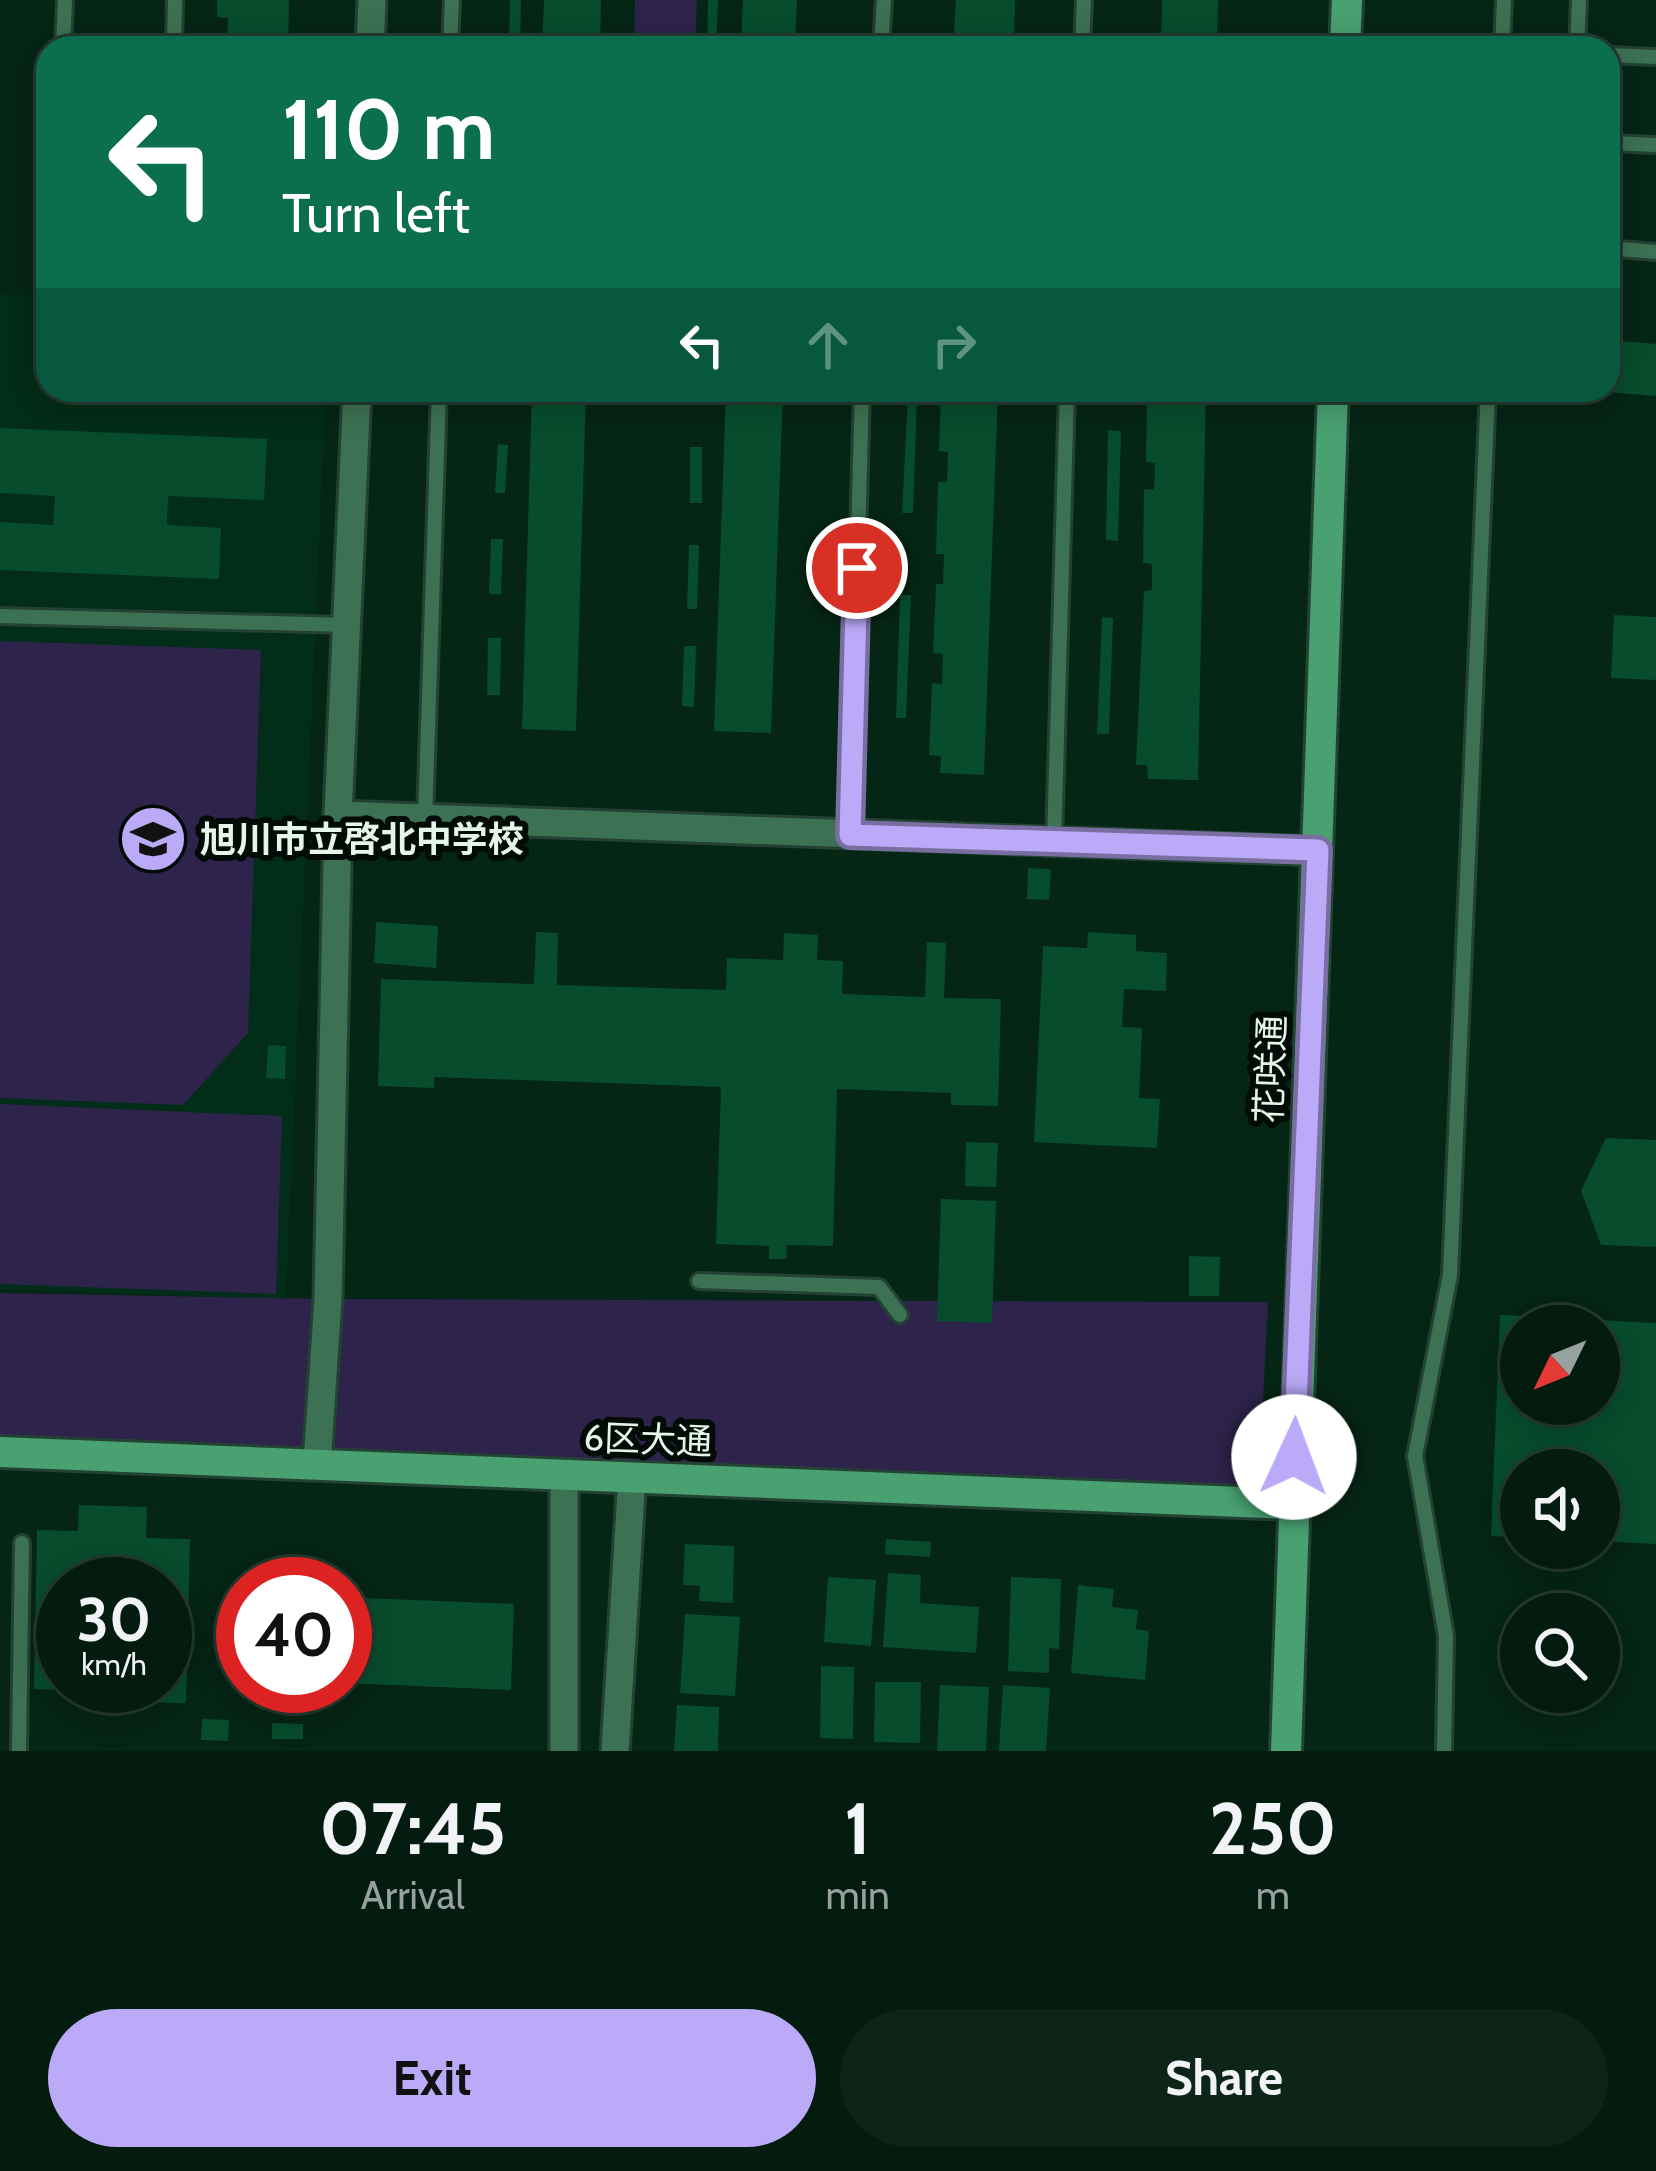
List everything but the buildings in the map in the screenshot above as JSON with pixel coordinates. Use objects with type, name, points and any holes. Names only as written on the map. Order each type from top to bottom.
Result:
[{"type":"street","points":[[370,36],[372,0]]},
{"type":"street","points":[[1345,36],[1346,0]]},
{"type":"street","points":[[317,1464],[328,1299],[338,815],[356,402]]},
{"type":"street","name":"花咲通","points":[[1286,1751],[1334,402]]},
{"type":"street","points":[[338,815],[1318,850]]},
{"type":"street","name":"6区大通","points":[[0,1452],[1292,1504]]},
{"type":"street","points":[[564,1751],[565,1474]]},
{"type":"street","points":[[614,1751],[632,1477]]},
{"type":"lane","points":[[64,36],[65,0]]},
{"type":"lane","points":[[174,36],[175,0]]},
{"type":"lane","points":[[450,36],[452,0]]},
{"type":"lane","points":[[882,36],[884,0]]},
{"type":"lane","points":[[1082,36],[1084,0]]},
{"type":"lane","points":[[1502,36],[1504,0]]},
{"type":"lane","points":[[1578,36],[1579,0]]},
{"type":"lane","points":[[1620,56],[1656,57]]},
{"type":"lane","points":[[1620,143],[1656,145]]},
{"type":"lane","points":[[1620,249],[1656,252]]},
{"type":"lane","points":[[425,820],[439,402]]},
{"type":"lane","points":[[850,835],[862,402]]},
{"type":"lane","points":[[1054,841],[1066,402]]},
{"type":"lane","points":[[1444,1751],[1446,1636],[1415,1456],[1450,1275],[1487,402]]},
{"type":"lane","points":[[0,616],[347,625]]},
{"type":"lane","points":[[699,1281],[879,1287],[900,1315]]},
{"type":"lane","points":[[20,1751],[22,1543]]},
{"type":"shaded area","points":[[635,0],[697,0],[696,36],[634,36]]},
{"type":"shaded area","name":"旭川市立啓北中学校","points":[[0,294],[36,296],[36,402],[325,402],[286,1300],[0,1289]]},
{"type":"shaded area","points":[[0,641],[261,650],[248,1033],[183,1105],[0,1098]]},
{"type":"shaded area","points":[[0,1104],[282,1116],[276,1294],[0,1284]]},
{"type":"shaded area","points":[[0,1293],[328,1299],[1268,1302],[1258,1502],[0,1452]]},
{"type":"place","name":"旭川市立啓北中学校","points":[[153,839]]},
{"type":"route","points":[[857,568],[850,835],[1318,850],[1294,1457]]}]
